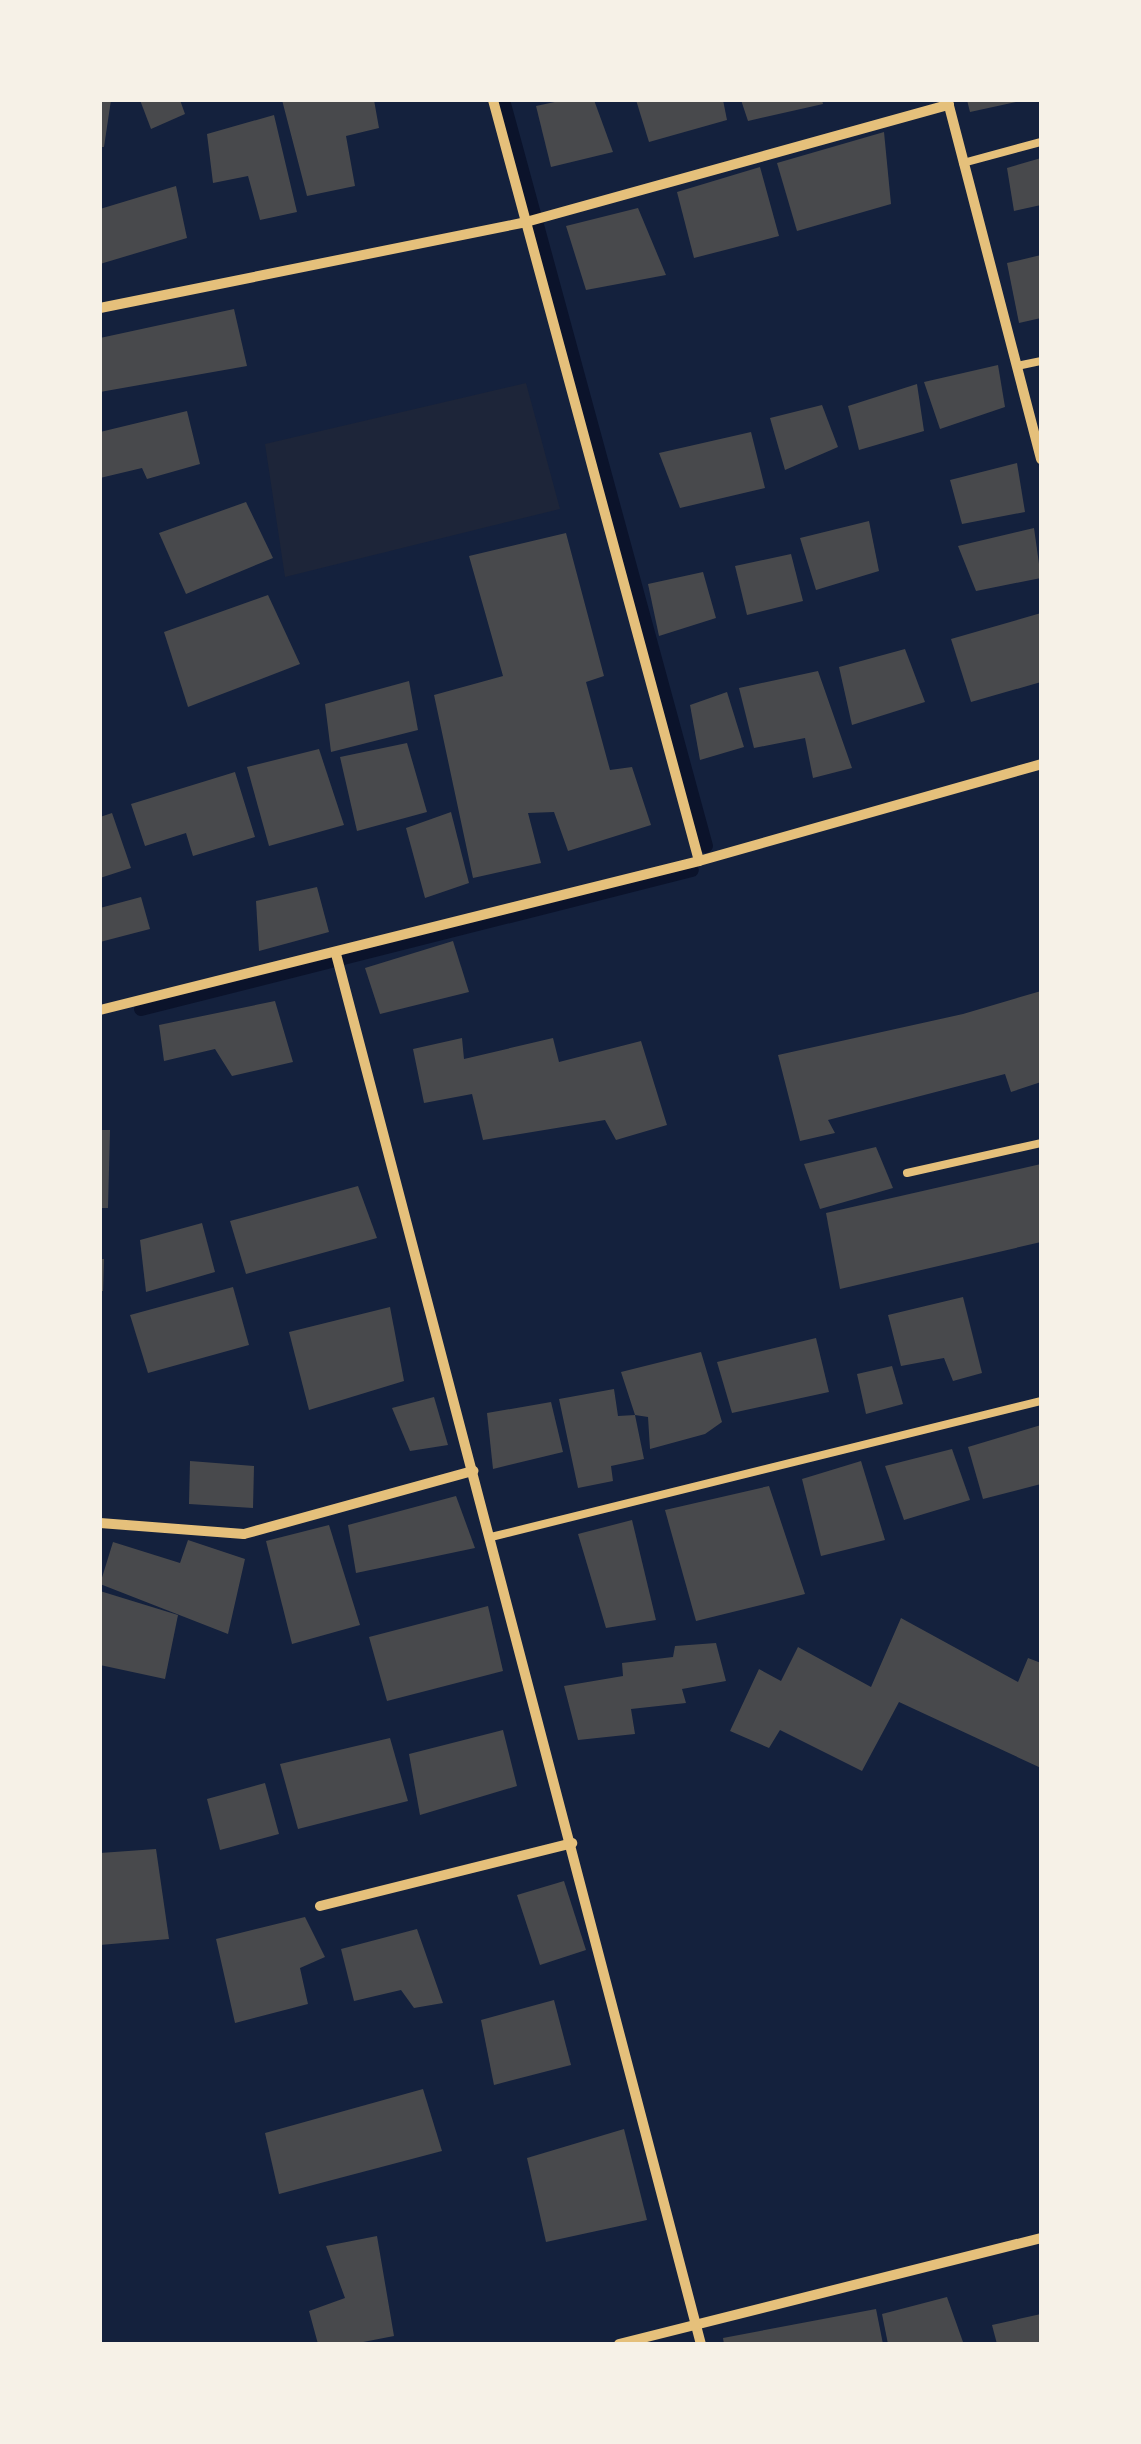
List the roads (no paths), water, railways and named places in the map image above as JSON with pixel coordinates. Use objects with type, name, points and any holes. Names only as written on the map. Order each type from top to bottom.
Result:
[{"type":"street","points":[[494,100],[699,861]]},
{"type":"street","points":[[100,308],[526,222],[948,102],[1041,460]]},
{"type":"street","points":[[100,1010],[699,861],[1041,764]]},
{"type":"street","points":[[336,954],[701,2344]]},
{"type":"street","points":[[100,1522],[244,1534],[474,1470]]},
{"type":"street","points":[[320,1906],[572,1843]]},
{"type":"street","points":[[618,2344],[1041,2238]]},
{"type":"lane","points":[[963,163],[1041,142]]},
{"type":"lane","points":[[1016,366],[1041,360]]},
{"type":"lane","points":[[907,1173],[1041,1143]]},
{"type":"lane","points":[[492,1538],[1041,1400]]},
{"type":"waterway","points":[[503,100],[706,846]]},
{"type":"waterway","points":[[141,1009],[692,870]]}]
